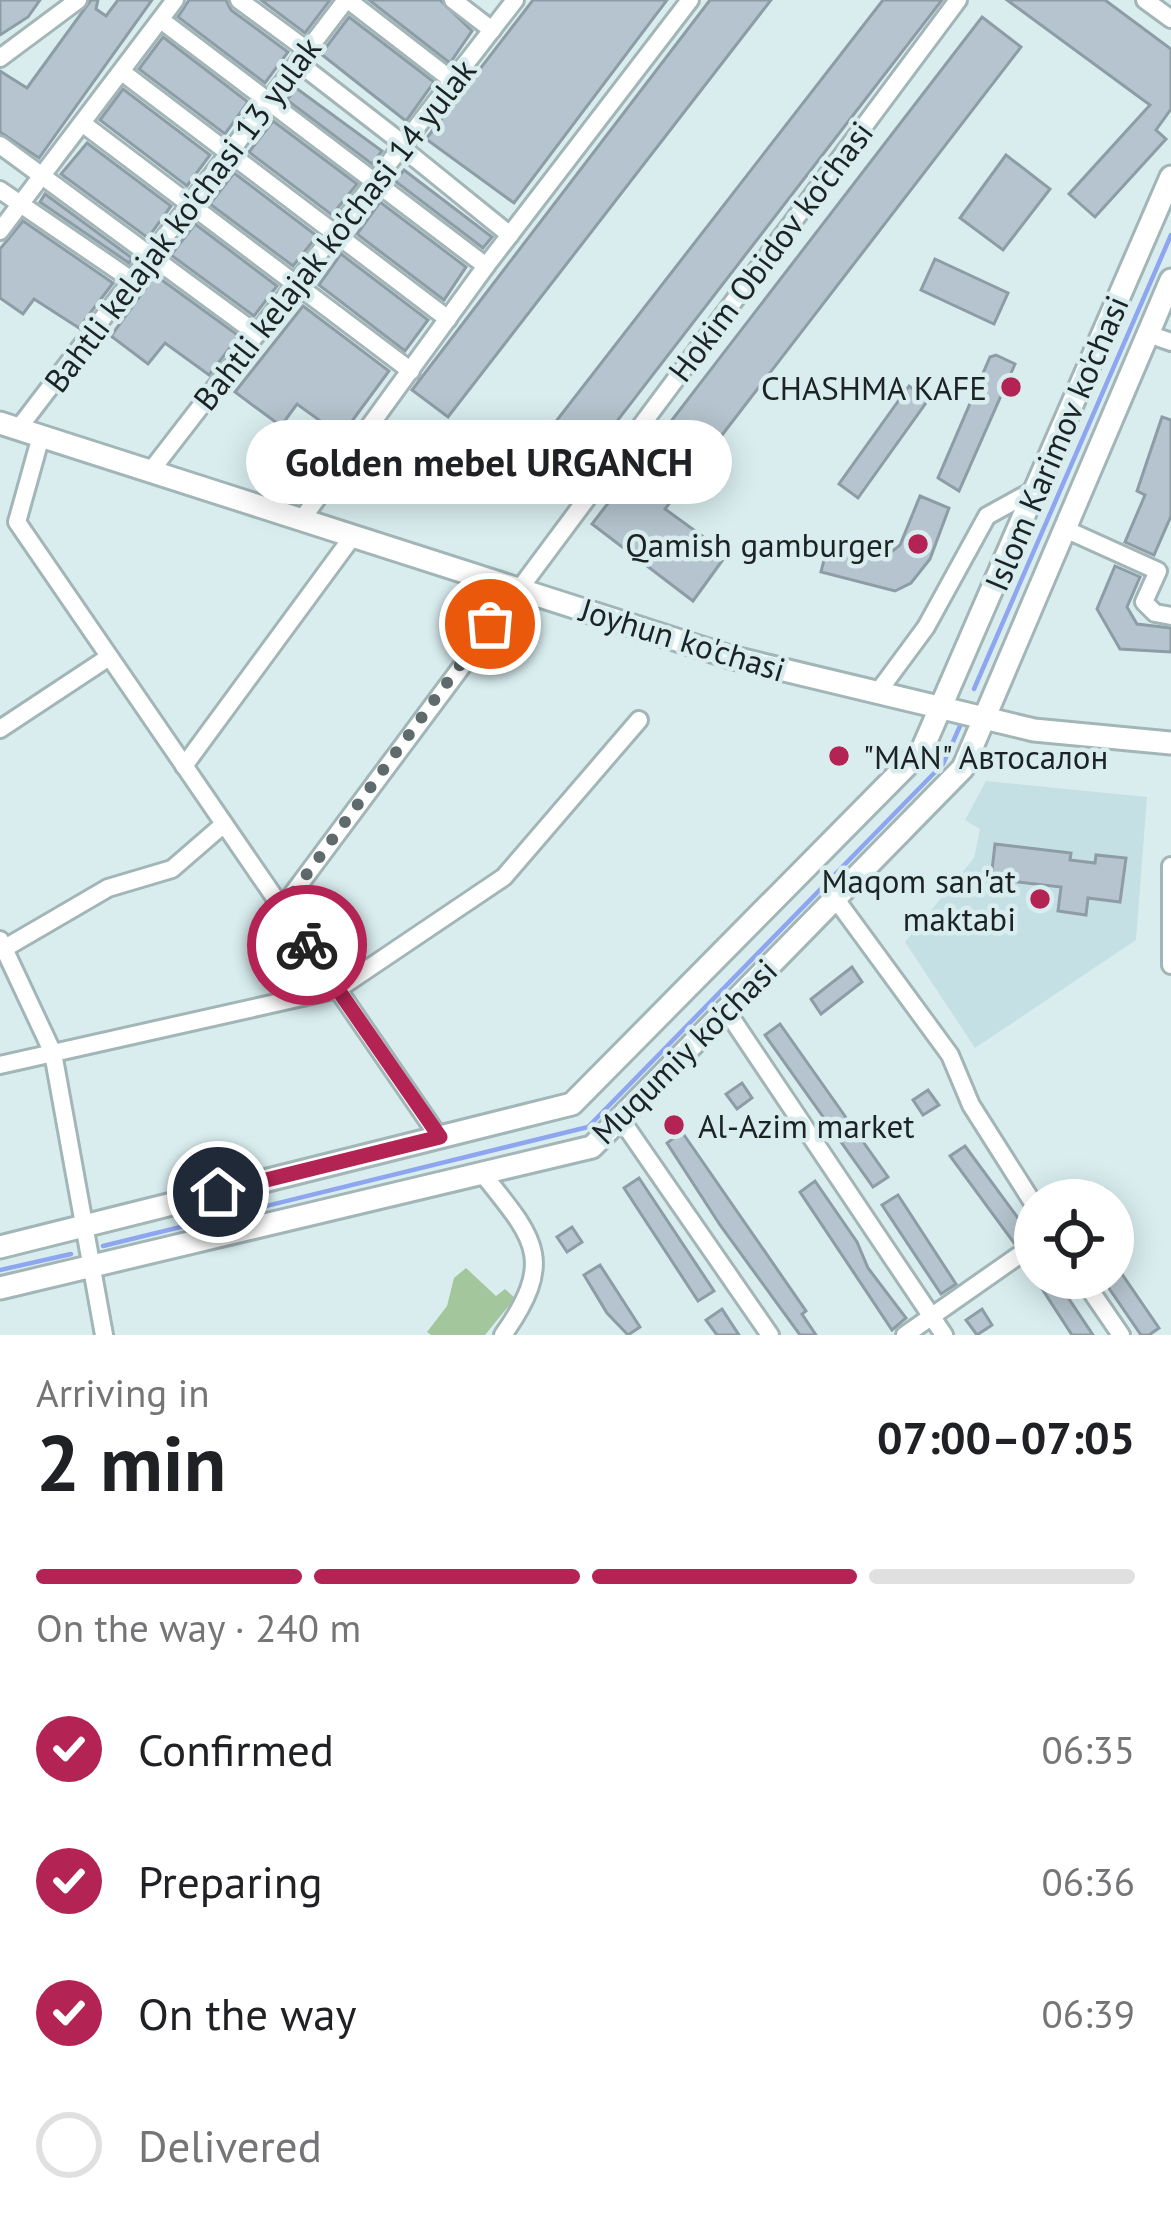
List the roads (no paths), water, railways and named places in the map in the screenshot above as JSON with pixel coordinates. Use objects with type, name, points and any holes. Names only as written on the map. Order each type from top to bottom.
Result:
[{"type":"main road","name":"Islom Karimov ko'chasi","points":[[941,708],[1171,177]]},
{"type":"main road","name":"Islom Karimov ko'chasi","points":[[987,718],[1171,280]]},
{"type":"main road","name":"Joyhun ko'chasi","points":[[20,429],[730,657],[1034,730],[1171,743]]},
{"type":"main road","name":"Muqumiy ko'chasi","points":[[0,1246],[572,1104],[922,750],[941,708]]},
{"type":"main road","name":"Muqumiy ko'chasi","points":[[0,1288],[592,1147],[963,768],[987,718]]},
{"type":"street","points":[[0,58],[78,0]]},
{"type":"street","points":[[0,231],[176,0]]},
{"type":"street","points":[[239,0],[511,235]]},
{"type":"street","points":[[347,0],[453,81]]},
{"type":"street","name":"Bahtli kelajak ko'chasi 13 yulak","points":[[20,429],[347,0]]},
{"type":"street","points":[[453,0],[492,30]]},
{"type":"street","name":"Bahtli kelajak ko'chasi 14 yulak","points":[[153,468],[515,0]]},
{"type":"street","points":[[302,519],[486,266],[690,0]]},
{"type":"street","name":"Hokim Obidov ko'chasi","points":[[282,908],[958,0]]},
{"type":"street","points":[[1145,0],[1171,19]]},
{"type":"street","points":[[160,20],[486,266]]},
{"type":"street","points":[[122,72],[448,319]]},
{"type":"street","points":[[82,123],[411,370]]},
{"type":"street","points":[[0,145],[257,334]]},
{"type":"street","points":[[0,190],[133,281]]},
{"type":"street","points":[[1148,334],[1171,342]]},
{"type":"street","points":[[20,429],[16,522],[440,1137]]},
{"type":"street","points":[[878,692],[926,627],[987,515],[1036,489]]},
{"type":"street","points":[[1065,529],[1158,571],[1144,602],[1155,613],[1171,616]]},
{"type":"street","points":[[184,766],[353,536]]},
{"type":"street","points":[[0,728],[110,657]]},
{"type":"street","points":[[0,1065],[338,989],[504,877],[639,720]]},
{"type":"street","points":[[104,1335],[53,1053],[3,944],[108,888],[172,869],[224,824]]},
{"type":"street","points":[[1171,866],[1171,965]]},
{"type":"street","points":[[836,898],[950,1055],[971,1105],[1018,1179]]},
{"type":"street","points":[[726,1010],[944,1335]]},
{"type":"street","points":[[620,1118],[770,1335]]},
{"type":"street","points":[[482,1173],[536,1247],[537,1277],[503,1335]]},
{"type":"street","points":[[904,1335],[1014,1259]]},
{"type":"street","points":[[1096,1299],[1120,1335]]},
{"type":"waterway","points":[[974,689],[1171,235]]},
{"type":"waterway","points":[[103,1246],[588,1127],[943,764],[960,726]]},
{"type":"waterway","points":[[0,1270],[71,1254]]},
{"type":"place","name":"CHASHMA KAFE","points":[[1011,387]]},
{"type":"place","name":"Qamish gamburger","points":[[918,544]]},
{"type":"place","name":"Golden mebel URGANCH","points":[[490,624]]},
{"type":"place","name":"\"MAN\" Автосалон","points":[[839,756]]},
{"type":"place","name":"Maqom san'at maktabi","points":[[1040,899]]},
{"type":"place","name":"Al-Azim market","points":[[674,1125]]}]
